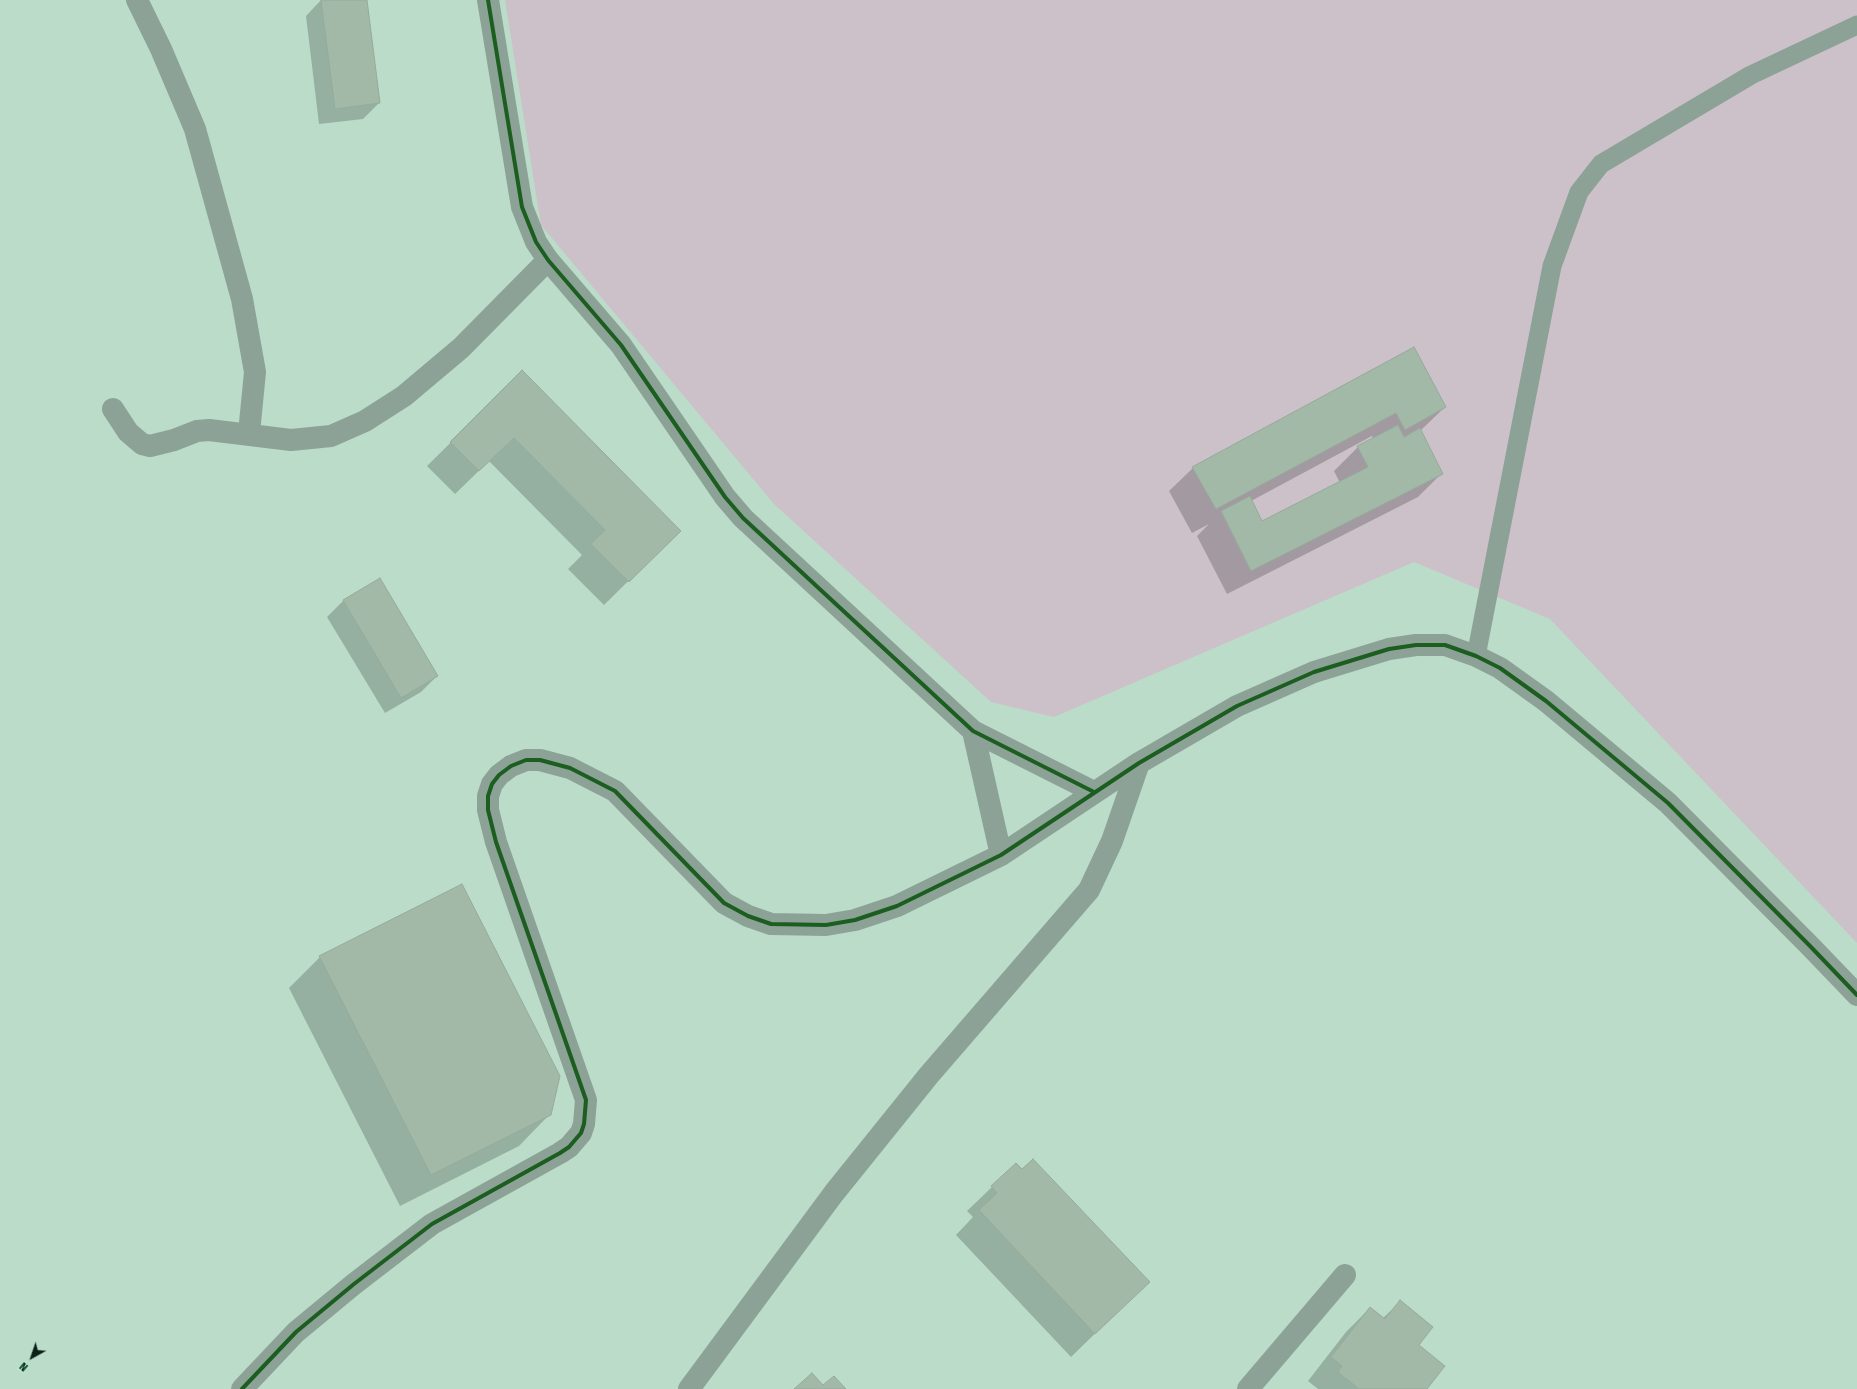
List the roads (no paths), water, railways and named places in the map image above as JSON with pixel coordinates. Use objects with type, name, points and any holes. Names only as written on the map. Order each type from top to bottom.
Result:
[{"type":"street","points":[[137,0],[161,49],[195,129],[242,299],[255,372],[249,434]]},
{"type":"street","points":[[488,0],[522,207],[536,242],[548,260],[621,345],[725,497],[743,518],[973,731],[1094,792]]},
{"type":"street","points":[[113,409],[128,432],[142,444],[150,446],[174,440],[197,431],[209,430],[291,440],[331,436],[365,421],[404,396],[461,348],[548,260]]},
{"type":"street","points":[[242,1389],[296,1332],[354,1284],[432,1224],[569,1147],[581,1132],[584,1124],[586,1100],[491,826],[488,796],[492,784],[499,775],[511,766],[526,760],[540,760],[570,768],[615,791],[724,903],[748,916],[771,924],[826,925],[855,920],[897,906],[1001,855],[1139,763],[1237,706],[1321,670],[1389,649],[1416,645],[1445,645],[1476,656],[1500,668],[1546,701],[1668,803],[1810,946],[1857,996]]},
{"type":"street","points":[[973,731],[1001,855]]},
{"type":"street","points":[[689,1389],[834,1193],[929,1075],[1089,890],[1112,840],[1139,763]]},
{"type":"street","points":[[1248,1389],[1345,1275]]},
{"type":"lane","points":[[1476,656],[1552,266],[1580,192],[1601,164],[1751,75],[1857,25]]}]
